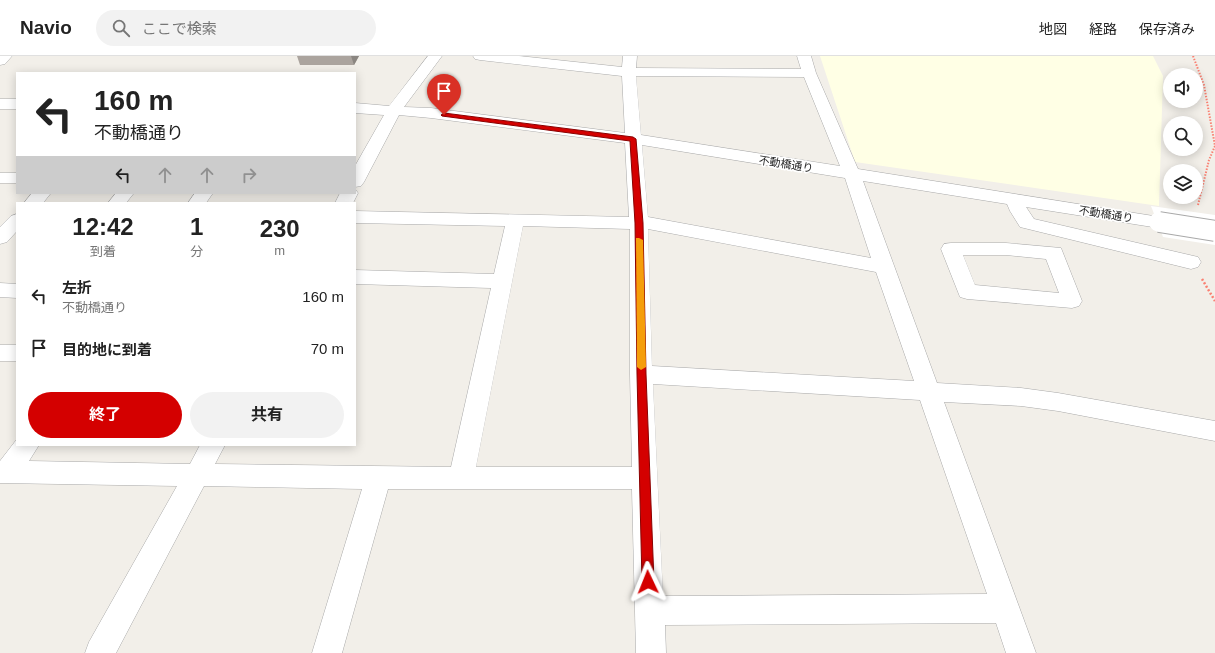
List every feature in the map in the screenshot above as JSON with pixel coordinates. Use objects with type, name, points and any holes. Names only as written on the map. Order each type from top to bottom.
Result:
[{"type":"street","points":[[0,60],[5,56]]},
{"type":"street","points":[[356,180],[394,110],[436,56]]},
{"type":"street","points":[[480,56],[721,67],[806,64],[859,191],[884,267],[1021,653]]},
{"type":"street","points":[[630,64],[633,139],[639,222],[641,374],[651,653]]},
{"type":"street","points":[[0,104],[16,104]]},
{"type":"street","name":"不動橋通り","points":[[356,108],[431,113],[633,139],[1215,231]]},
{"type":"street","points":[[0,178],[16,178]]},
{"type":"street","points":[[34,202],[41,194]]},
{"type":"street","points":[[118,202],[125,194]]},
{"type":"street","points":[[1016,200],[1019,211],[1027,223],[1053,244],[1054,253],[1072,301],[967,292],[951,249],[1006,249],[1053,244],[1191,262]]},
{"type":"street","points":[[356,217],[639,222],[884,267]]},
{"type":"street","points":[[0,238],[16,221]]},
{"type":"street","points":[[462,477],[515,221]]},
{"type":"street","points":[[356,276],[502,281]]},
{"type":"street","points":[[0,290],[16,291]]},
{"type":"street","points":[[0,353],[16,353]]},
{"type":"street","points":[[641,374],[1021,397],[1058,402],[1215,431]]},
{"type":"street","points":[[4,472],[25,446]]},
{"type":"street","points":[[100,653],[212,446]]},
{"type":"street","points":[[4,472],[378,478],[645,478]]},
{"type":"street","points":[[327,653],[378,478]]},
{"type":"street","points":[[649,611],[1006,608]]},
{"type":"path","points":[[1193,56],[1204,85],[1215,147],[1209,160],[1198,208]]},
{"type":"path","points":[[1191,262],[1215,301]]},
{"type":"shaded area","points":[[820,56],[1153,56],[1163,76],[1159,206],[855,162]]},
{"type":"pier","points":[[1151,206],[1215,215],[1215,245],[1163,237]]},
{"type":"slow traffic","points":[[639,240],[641,367]]},
{"type":"route","points":[[444,115],[633,139],[639,223],[641,374],[648,582]]}]
